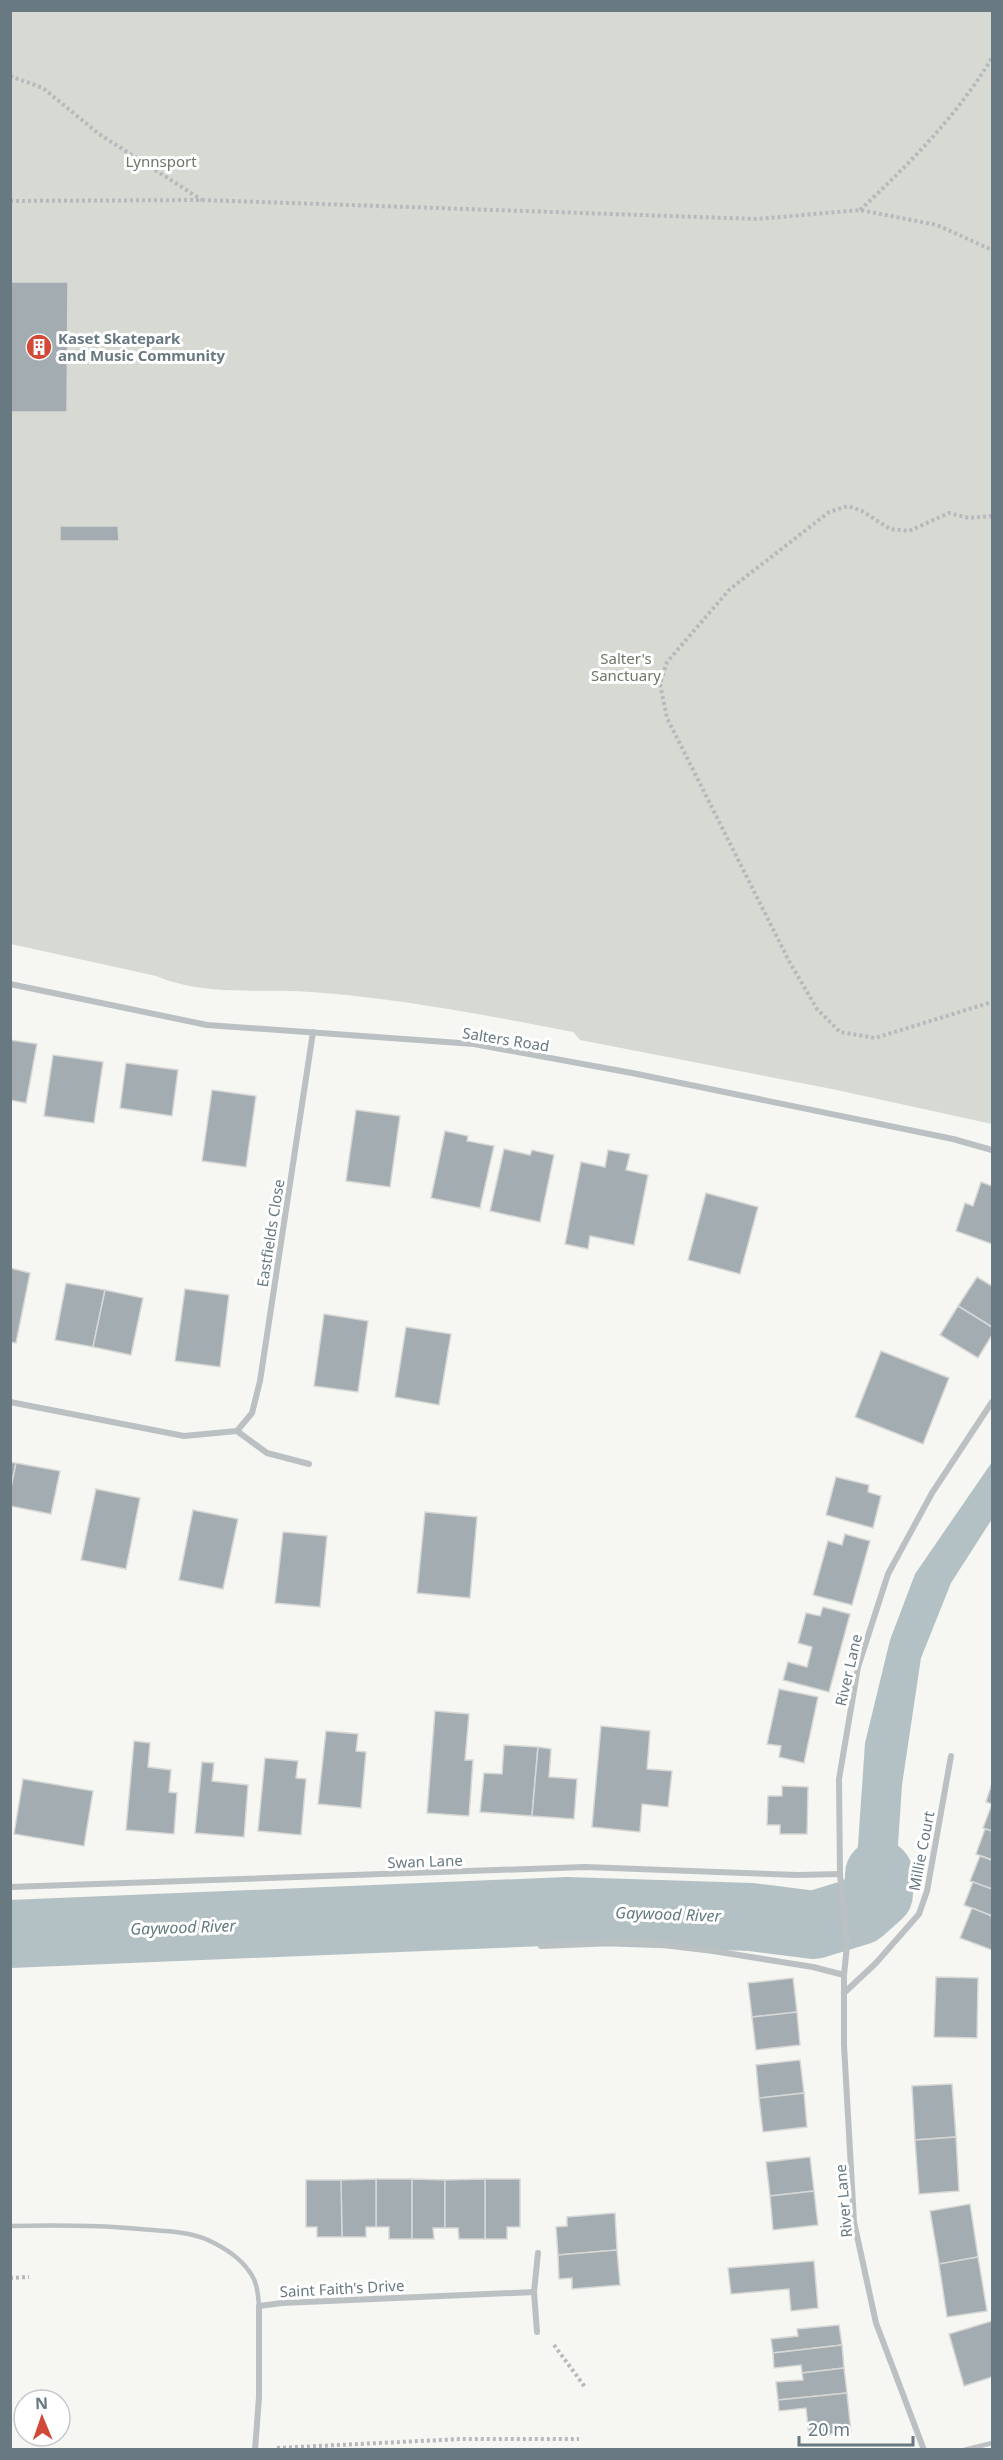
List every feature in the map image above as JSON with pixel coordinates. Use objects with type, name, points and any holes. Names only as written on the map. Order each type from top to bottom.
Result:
[{"type":"street","name":"Salters Road","points":[[10,984],[207,1025],[474,1044],[632,1073],[953,1139],[993,1150]]},
{"type":"street","name":"Eastfields Close","points":[[237,1431],[252,1413],[260,1381],[313,1032]]},
{"type":"street","points":[[10,1402],[184,1436],[237,1431],[267,1454],[309,1464]]},
{"type":"street","name":"River Lane","points":[[924,2450],[876,2323],[854,2222],[844,2045],[844,1975],[848,1945],[840,1874],[838,1779],[858,1667],[888,1574],[932,1493],[993,1402]]},
{"type":"street","name":"Millie Court","points":[[844,1993],[876,1963],[919,1914],[927,1891],[951,1756]]},
{"type":"street","name":"Swan Lane","points":[[10,1887],[585,1868],[798,1875],[840,1874]]},
{"type":"street","points":[[541,1946],[639,1942],[746,1957],[844,1975]]},
{"type":"street","points":[[537,2332],[534,2292],[538,2253]]},
{"type":"street","name":"Saint Faith's Drive","points":[[255,2449],[260,2397],[259,2306],[282,2302],[534,2292]]},
{"type":"lane","points":[[10,2226],[72,2224],[178,2232],[208,2240],[233,2255],[249,2271],[258,2288],[259,2306]]},
{"type":"lane","points":[[964,2450],[993,2443]]},
{"type":"path","points":[[860,210],[915,158],[974,88],[993,58]]},
{"type":"path","points":[[10,76],[43,88],[99,134],[203,200]]},
{"type":"path","points":[[10,201],[203,200],[757,219],[860,210],[937,225],[993,250]]},
{"type":"path","points":[[993,516],[969,518],[949,513],[909,531],[890,529],[862,511],[848,506],[829,512],[730,589],[667,662],[660,684],[667,718],[789,961],[817,1009],[840,1032],[875,1038],[993,1002]]},
{"type":"path","points":[[10,2278],[29,2277]]},
{"type":"path","points":[[537,2320],[585,2386]]},
{"type":"path","points":[[255,2449],[461,2439],[579,2439]]},
{"type":"green space","points":[[11,11],[992,11],[992,1124],[832,1089],[580,1040],[573,1032],[511,1020],[355,996],[303,991],[196,987],[11,944]]},
{"type":"shaded area","points":[[992,1462],[992,1519],[951,1583],[921,1658],[902,1785],[897,1860],[899,1901],[870,1921],[814,1925],[852,1895],[865,1743],[890,1640],[915,1574]]},
{"type":"building","name":"Kaset Skatepark and Music Community","points":[[10,282],[68,282],[67,412],[10,412]]},
{"type":"building","points":[[60,526],[118,526],[119,541],[60,541]]},
{"type":"building","points":[[10,1040],[37,1044],[26,1103],[10,1100]]},
{"type":"building","points":[[53,1055],[103,1062],[94,1123],[44,1116]]},
{"type":"building","points":[[126,1063],[178,1070],[172,1116],[120,1108]]},
{"type":"building","points":[[212,1090],[256,1096],[246,1167],[202,1161]]},
{"type":"building","points":[[356,1110],[400,1116],[390,1187],[346,1181]]},
{"type":"building","points":[[445,1131],[468,1136],[467,1141],[494,1146],[480,1208],[431,1198]]},
{"type":"building","points":[[504,1149],[530,1155],[532,1150],[554,1155],[540,1222],[490,1211]]},
{"type":"building","points":[[608,1150],[630,1154],[626,1170],[648,1175],[634,1245],[590,1236],[588,1249],[565,1244],[581,1162],[605,1167]]},
{"type":"building","points":[[981,1182],[992,1186],[992,1244],[956,1231],[965,1203],[973,1206]]},
{"type":"building","points":[[706,1193],[758,1207],[740,1274],[688,1260]]},
{"type":"building","points":[[10,1268],[30,1273],[16,1343],[10,1342]]},
{"type":"building","points":[[977,1277],[992,1286],[992,1327],[958,1306]]},
{"type":"building","points":[[66,1283],[105,1290],[93,1347],[55,1340]]},
{"type":"building","points":[[185,1289],[229,1295],[220,1367],[175,1361]]},
{"type":"building","points":[[105,1290],[143,1298],[131,1355],[93,1347]]},
{"type":"building","points":[[958,1306],[992,1327],[992,1335],[978,1358],[940,1335]]},
{"type":"building","points":[[324,1314],[368,1321],[358,1392],[314,1386]]},
{"type":"building","points":[[406,1327],[451,1334],[439,1405],[395,1397]]},
{"type":"building","points":[[881,1351],[949,1378],[923,1444],[855,1417]]},
{"type":"building","points":[[10,1462],[16,1463],[10,1492]]},
{"type":"building","points":[[16,1463],[60,1471],[51,1514],[10,1506],[10,1492]]},
{"type":"building","points":[[836,1477],[869,1485],[868,1492],[881,1496],[873,1528],[826,1515]]},
{"type":"building","points":[[96,1489],[140,1498],[126,1569],[81,1560]]},
{"type":"building","points":[[193,1510],[238,1519],[223,1589],[179,1580]]},
{"type":"building","points":[[425,1512],[477,1517],[470,1598],[417,1593]]},
{"type":"building","points":[[283,1532],[327,1536],[320,1607],[275,1603]]},
{"type":"building","points":[[845,1534],[870,1541],[852,1605],[813,1595],[828,1541],[842,1545]]},
{"type":"building","points":[[823,1607],[850,1614],[829,1692],[783,1680],[788,1662],[807,1667],[812,1647],[798,1643],[806,1613],[820,1616]]},
{"type":"building","points":[[779,1689],[818,1697],[804,1763],[779,1757],[781,1746],[767,1744]]},
{"type":"building","points":[[435,1711],[469,1714],[465,1760],[473,1760],[469,1816],[427,1813]]},
{"type":"building","points":[[601,1726],[650,1731],[647,1769],[672,1771],[668,1807],[642,1804],[640,1832],[592,1827]]},
{"type":"building","points":[[326,1731],[358,1734],[356,1751],[366,1752],[361,1808],[318,1804]]},
{"type":"building","points":[[134,1741],[150,1743],[148,1767],[171,1770],[169,1792],[177,1793],[174,1834],[126,1830]]},
{"type":"building","points":[[504,1745],[538,1747],[532,1816],[480,1812],[484,1773],[502,1774]]},
{"type":"building","points":[[538,1747],[551,1749],[549,1777],[577,1779],[574,1819],[532,1816]]},
{"type":"building","points":[[265,1758],[298,1761],[296,1778],[306,1779],[301,1835],[258,1831]]},
{"type":"building","points":[[202,1762],[214,1763],[212,1781],[248,1785],[244,1837],[195,1833]]},
{"type":"building","points":[[23,1779],[93,1791],[84,1846],[14,1834]]},
{"type":"building","points":[[992,1783],[992,1804],[986,1802]]},
{"type":"building","points":[[782,1786],[808,1787],[807,1834],[780,1834],[780,1825],[767,1825],[768,1796],[782,1796]]},
{"type":"building","points":[[992,1804],[992,1831],[983,1828]]},
{"type":"building","points":[[985,1829],[992,1831],[992,1860],[976,1854]]},
{"type":"building","points":[[980,1856],[992,1860],[992,1889],[970,1881]]},
{"type":"building","points":[[973,1882],[992,1889],[992,1916],[964,1905]]},
{"type":"building","points":[[972,1908],[992,1916],[992,1950],[960,1938]]},
{"type":"building","points":[[936,1977],[978,1978],[977,2038],[934,2037]]},
{"type":"building","points":[[793,1978],[797,2012],[752,2017],[748,1983]]},
{"type":"building","points":[[797,2012],[800,2045],[756,2050],[752,2017]]},
{"type":"building","points":[[800,2060],[804,2093],[759,2098],[756,2065]]},
{"type":"building","points":[[952,2084],[956,2137],[915,2140],[912,2086]]},
{"type":"building","points":[[804,2093],[807,2127],[763,2132],[759,2098]]},
{"type":"building","points":[[956,2137],[959,2191],[919,2194],[915,2140]]},
{"type":"building","points":[[810,2157],[814,2191],[770,2196],[766,2162]]},
{"type":"building","points":[[376,2179],[412,2179],[412,2239],[389,2239],[389,2227],[376,2227]]},
{"type":"building","points":[[376,2179],[376,2227],[366,2227],[366,2237],[342,2237],[341,2180]]},
{"type":"building","points":[[412,2179],[445,2180],[445,2228],[433,2228],[434,2239],[412,2239]]},
{"type":"building","points":[[485,2179],[520,2179],[520,2227],[507,2227],[507,2239],[485,2239]]},
{"type":"building","points":[[485,2179],[485,2239],[459,2239],[458,2228],[445,2228],[445,2180]]},
{"type":"building","points":[[306,2180],[341,2180],[342,2237],[317,2237],[317,2227],[306,2227]]},
{"type":"building","points":[[814,2191],[818,2225],[773,2230],[770,2196]]},
{"type":"building","points":[[970,2204],[978,2257],[939,2264],[930,2211]]},
{"type":"building","points":[[615,2213],[617,2250],[558,2255],[556,2227],[567,2226],[567,2217]]},
{"type":"building","points":[[617,2250],[620,2285],[572,2289],[572,2278],[559,2279],[558,2255]]},
{"type":"building","points":[[978,2257],[987,2311],[947,2317],[939,2264]]},
{"type":"building","points":[[814,2261],[818,2308],[791,2311],[789,2289],[731,2294],[728,2268]]},
{"type":"building","points":[[992,2321],[992,2377],[964,2386],[949,2334]]},
{"type":"building","points":[[839,2325],[842,2345],[773,2353],[771,2339],[798,2336],[797,2329]]},
{"type":"building","points":[[842,2345],[844,2368],[802,2373],[801,2365],[774,2368],[773,2353]]},
{"type":"building","points":[[844,2368],[847,2393],[778,2400],[776,2382],[803,2380],[802,2373]]},
{"type":"building","points":[[847,2393],[851,2432],[809,2436],[806,2408],[779,2411],[778,2400]]},
{"type":"waterway","name":"Gaywood River","points":[[10,1934],[567,1911],[751,1917],[814,1925],[860,1911],[879,1894],[879,1874]]},
{"type":"place","name":"Kaset Skatepark and Music Community","points":[[39,347]]},
{"type":"park label","name":"Lynnsport","points":[[161,161]]},
{"type":"park label","name":"Salter's Sanctuary","points":[[626,666]]}]
